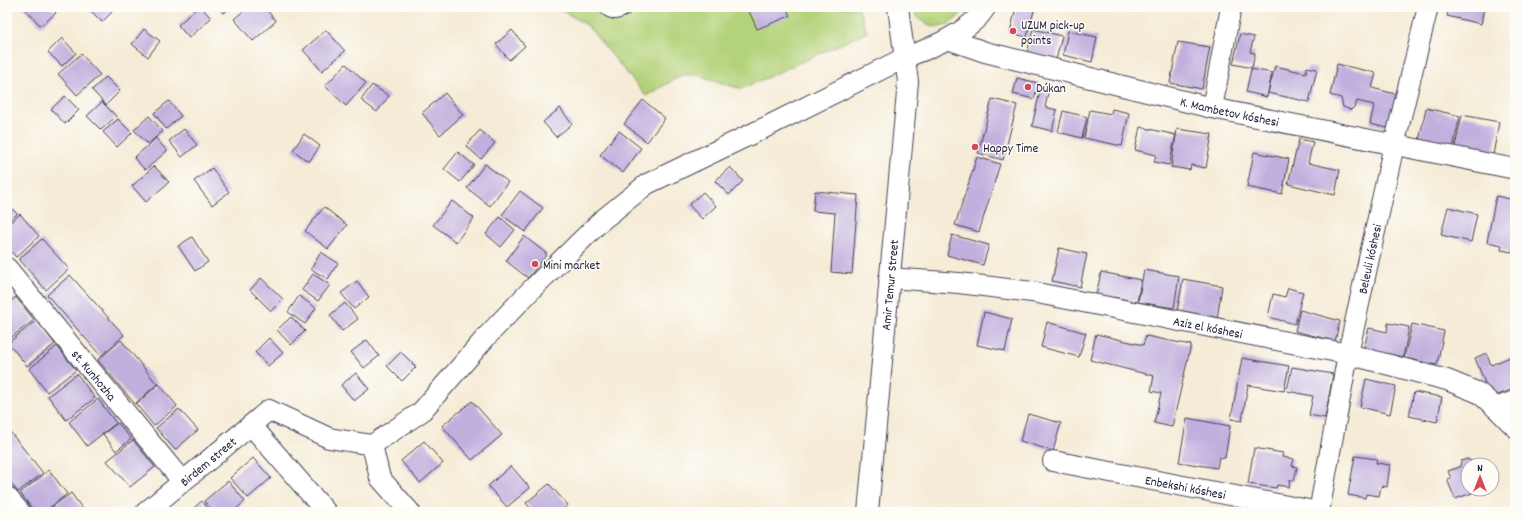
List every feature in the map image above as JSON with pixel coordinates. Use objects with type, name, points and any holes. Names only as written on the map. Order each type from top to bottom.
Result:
[{"type":"street","points":[[610,7],[615,9],[621,7]]},
{"type":"street","name":"Amir Temur Street","points":[[868,512],[908,82],[906,57],[898,7]]},
{"type":"street","points":[[410,512],[380,478],[372,444],[421,412],[488,335],[601,221],[646,184],[764,128],[906,57],[925,51],[948,39],[974,21],[986,7]]},
{"type":"street","points":[[1212,108],[1231,7]]},
{"type":"street","name":"Beleuli kóshesi","points":[[1319,512],[1348,354],[1394,145],[1428,7]]},
{"type":"street","name":"K. Mambetov kóshesi","points":[[948,39],[985,52],[1212,108],[1515,169]]},
{"type":"street","name":"st. Kunhozha","points":[[7,268],[182,481]]},
{"type":"street","name":"Aziz el kóshesi","points":[[889,278],[959,283],[1032,292],[1348,354],[1447,380],[1479,393],[1515,428]]},
{"type":"street","points":[[1496,408],[1515,401]]},
{"type":"street","name":"Birdem street","points":[[146,512],[269,410],[329,438],[372,444]]},
{"type":"street","points":[[251,425],[326,512]]},
{"type":"street","name":"Enbekshi kóshesi","points":[[1053,461],[1319,512]]},
{"type":"street","points":[[7,497],[20,512]]},
{"type":"green space","points":[[556,7],[858,7],[867,32],[742,89],[696,75],[682,75],[646,96],[587,25]]},
{"type":"green space","points":[[915,7],[962,7],[965,10],[953,21],[937,27],[916,17]]},
{"type":"building","points":[[23,7],[51,7],[56,13],[41,26]]},
{"type":"building","points":[[87,7],[115,7],[116,8],[102,22]]},
{"type":"building","points":[[198,7],[201,7],[211,18],[189,38],[178,25]]},
{"type":"building","points":[[217,7],[230,7],[224,13]]},
{"type":"building","points":[[248,7],[264,7],[276,21],[253,41],[234,19]]},
{"type":"building","points":[[754,7],[786,7],[790,16],[757,29],[748,9]]},
{"type":"building","points":[[1016,7],[1035,7],[1027,37],[1010,33]]},
{"type":"building","points":[[1449,7],[1484,7],[1481,24],[1447,16]]},
{"type":"building","points":[[144,29],[160,41],[148,57],[132,44]]},
{"type":"building","points":[[1033,29],[1062,36],[1056,60],[1027,53]]},
{"type":"building","points":[[326,30],[345,51],[322,71],[303,50]]},
{"type":"building","points":[[512,30],[525,46],[509,60],[496,44]]},
{"type":"building","points":[[1068,31],[1097,37],[1092,62],[1063,55]]},
{"type":"building","points":[[1240,34],[1254,37],[1250,52],[1255,53],[1252,68],[1233,64]]},
{"type":"building","points":[[62,38],[76,53],[62,66],[48,52]]},
{"type":"building","points":[[1178,42],[1210,47],[1202,89],[1170,83]]},
{"type":"building","points":[[81,54],[100,75],[77,95],[58,74]]},
{"type":"building","points":[[346,64],[366,83],[346,106],[325,86]]},
{"type":"building","points":[[1337,64],[1376,73],[1372,88],[1399,95],[1396,107],[1393,106],[1388,128],[1370,124],[1374,105],[1357,101],[1356,105],[1351,110],[1343,107],[1341,98],[1330,95]]},
{"type":"building","points":[[1275,66],[1306,73],[1307,67],[1317,69],[1309,102],[1268,93]]},
{"type":"building","points":[[1251,69],[1272,73],[1267,97],[1246,92]]},
{"type":"building","points":[[106,77],[120,91],[106,105],[92,90]]},
{"type":"building","points":[[1017,78],[1038,83],[1034,99],[1013,94]]},
{"type":"building","points":[[372,85],[389,96],[377,112],[361,100]]},
{"type":"building","points":[[1041,87],[1049,89],[1045,107],[1057,110],[1052,131],[1032,126]]},
{"type":"building","points":[[445,93],[463,115],[440,135],[422,113]]},
{"type":"building","points":[[65,96],[79,110],[65,124],[51,109]]},
{"type":"building","points":[[992,99],[1017,105],[1003,160],[978,153]]},
{"type":"building","points":[[643,100],[665,118],[647,142],[624,124]]},
{"type":"building","points":[[169,101],[181,116],[166,129],[154,113]]},
{"type":"building","points":[[102,102],[116,116],[101,130],[87,116]]},
{"type":"building","points":[[560,108],[572,124],[556,137],[543,122]]},
{"type":"building","points":[[1426,108],[1460,116],[1453,148],[1419,141]]},
{"type":"building","points":[[1112,109],[1129,113],[1122,146],[1084,138],[1090,110],[1111,114]]},
{"type":"building","points":[[1063,111],[1087,117],[1082,138],[1058,132]]},
{"type":"building","points":[[1462,115],[1499,122],[1493,155],[1455,147]]},
{"type":"building","points":[[149,116],[163,131],[148,144],[134,130]]},
{"type":"building","points":[[118,119],[132,133],[117,147],[103,132]]},
{"type":"building","points":[[1140,127],[1176,135],[1169,165],[1154,162],[1156,155],[1135,150]]},
{"type":"building","points":[[184,129],[197,145],[182,157],[169,141]]},
{"type":"building","points":[[1177,129],[1212,134],[1206,168],[1191,165],[1190,170],[1171,167]]},
{"type":"building","points":[[480,130],[495,143],[481,159],[466,146]]},
{"type":"building","points":[[619,131],[641,148],[623,173],[600,155]]},
{"type":"building","points":[[304,134],[320,146],[309,162],[293,150]]},
{"type":"building","points":[[156,138],[167,151],[145,170],[134,158]]},
{"type":"building","points":[[1299,139],[1313,142],[1308,163],[1340,170],[1335,195],[1288,184]]},
{"type":"building","points":[[458,152],[474,165],[460,182],[444,169]]},
{"type":"building","points":[[1254,152],[1289,159],[1282,194],[1247,187]]},
{"type":"building","points":[[977,157],[1000,164],[979,232],[955,225]]},
{"type":"building","points":[[485,164],[508,182],[490,206],[467,188]]},
{"type":"building","points":[[154,166],[169,182],[146,202],[132,186]]},
{"type":"building","points":[[730,167],[743,181],[729,195],[715,181]]},
{"type":"building","points":[[212,168],[229,192],[212,205],[194,181]]},
{"type":"building","points":[[520,191],[543,208],[525,232],[502,215]]},
{"type":"building","points":[[815,191],[858,195],[852,274],[831,272],[835,213],[813,211]]},
{"type":"building","points":[[703,192],[716,206],[702,219],[689,205]]},
{"type":"building","points":[[1496,196],[1515,200],[1515,240],[1512,252],[1501,250],[1502,245],[1487,242]]},
{"type":"building","points":[[452,201],[474,218],[456,242],[433,225]]},
{"type":"building","points":[[7,203],[17,214],[7,222]]},
{"type":"building","points":[[324,207],[347,225],[328,249],[305,231]]},
{"type":"building","points":[[1448,207],[1477,214],[1471,242],[1441,235]]},
{"type":"building","points":[[20,214],[39,236],[16,257],[7,247],[7,225]]},
{"type":"building","points":[[500,217],[515,230],[501,247],[486,234]]},
{"type":"building","points":[[952,235],[989,245],[983,265],[947,255]]},
{"type":"building","points":[[524,236],[547,254],[528,278],[506,261]]},
{"type":"building","points":[[192,237],[208,262],[195,271],[178,246]]},
{"type":"building","points":[[42,239],[69,269],[46,290],[19,259]]},
{"type":"building","points":[[1059,248],[1087,254],[1080,287],[1052,281]]},
{"type":"building","points":[[321,252],[338,263],[328,279],[311,269]]},
{"type":"building","points":[[1144,270],[1179,276],[1174,308],[1138,302]]},
{"type":"building","points":[[1101,272],[1141,280],[1137,302],[1113,297],[1111,304],[1095,301]]},
{"type":"building","points":[[313,274],[330,285],[318,301],[302,290]]},
{"type":"building","points":[[70,275],[124,335],[101,356],[47,295]]},
{"type":"building","points":[[261,278],[283,299],[271,311],[250,290]]},
{"type":"building","points":[[1183,279],[1222,286],[1217,319],[1177,312]]},
{"type":"building","points":[[357,281],[369,297],[354,309],[341,293]]},
{"type":"building","points":[[1288,288],[1303,292],[1295,324],[1268,317],[1273,294],[1285,297]]},
{"type":"building","points":[[299,296],[316,308],[305,324],[288,312]]},
{"type":"building","points":[[16,297],[34,320],[9,339],[7,336],[7,304]]},
{"type":"building","points":[[345,303],[358,319],[342,331],[330,315]]},
{"type":"building","points":[[1300,310],[1340,321],[1335,341],[1295,331]]},
{"type":"building","points":[[984,312],[1012,319],[1005,351],[977,345]]},
{"type":"building","points":[[291,317],[305,331],[291,345],[277,330]]},
{"type":"building","points":[[37,320],[55,344],[27,366],[8,343]]},
{"type":"building","points":[[1047,322],[1086,333],[1079,357],[1041,347]]},
{"type":"building","points":[[1388,323],[1409,327],[1403,357],[1364,349],[1369,328],[1387,332]]},
{"type":"building","points":[[1412,324],[1444,331],[1437,365],[1404,358]]},
{"type":"building","points":[[1096,334],[1143,345],[1146,336],[1191,345],[1172,427],[1154,423],[1161,393],[1151,391],[1154,376],[1090,360]]},
{"type":"building","points":[[269,338],[283,353],[268,366],[255,352]]},
{"type":"building","points":[[121,340],[157,384],[135,404],[98,360]]},
{"type":"building","points":[[367,340],[379,356],[364,368],[351,352]]},
{"type":"building","points":[[57,346],[76,370],[47,392],[29,369]]},
{"type":"building","points":[[401,352],[416,367],[402,381],[387,366]]},
{"type":"building","points":[[1486,353],[1491,365],[1515,355],[1515,388],[1491,398],[1475,358]]},
{"type":"building","points":[[1242,358],[1289,366],[1284,391],[1248,385],[1242,421],[1231,419]]},
{"type":"building","points":[[1292,367],[1333,374],[1325,418],[1309,415],[1313,396],[1287,391]]},
{"type":"building","points":[[356,373],[369,389],[354,401],[341,385]]},
{"type":"building","points":[[77,374],[95,398],[66,420],[48,396]]},
{"type":"building","points":[[1366,379],[1396,386],[1390,414],[1360,407]]},
{"type":"building","points":[[159,384],[177,406],[154,426],[136,404]]},
{"type":"building","points":[[1414,392],[1442,397],[1437,422],[1409,416]]},
{"type":"building","points":[[98,399],[116,423],[87,446],[69,422]]},
{"type":"building","points":[[472,401],[502,435],[472,460],[442,426]]},
{"type":"building","points":[[179,409],[198,430],[175,450],[156,428]]},
{"type":"building","points":[[1028,414],[1061,423],[1053,451],[1020,441]]},
{"type":"building","points":[[1187,418],[1230,426],[1225,458],[1219,457],[1217,468],[1179,462]]},
{"type":"building","points":[[118,423],[131,439],[116,451],[103,434]]},
{"type":"building","points":[[7,428],[43,473],[18,492],[7,478]]},
{"type":"building","points":[[133,440],[155,467],[130,487],[107,461]]},
{"type":"building","points":[[424,441],[443,463],[420,483],[401,461]]},
{"type":"building","points":[[1254,448],[1283,453],[1282,457],[1294,459],[1292,466],[1297,467],[1294,481],[1290,480],[1289,487],[1277,485],[1276,488],[1248,484]]},
{"type":"building","points":[[1355,456],[1377,459],[1376,463],[1390,465],[1387,487],[1381,486],[1379,496],[1366,494],[1365,498],[1348,495]]},
{"type":"building","points":[[253,458],[271,478],[248,498],[230,478]]},
{"type":"building","points":[[511,466],[530,488],[507,507],[488,486]]},
{"type":"building","points":[[1460,467],[1461,497],[1455,499],[1447,479],[1451,478],[1448,471]]},
{"type":"building","points":[[49,470],[67,494],[44,512],[35,512],[20,493]]},
{"type":"building","points":[[228,481],[245,501],[233,512],[214,512],[204,501]]},
{"type":"building","points":[[549,484],[568,505],[560,512],[534,512],[526,503]]},
{"type":"building","points":[[71,493],[85,512],[45,512]]},
{"type":"building","points":[[202,501],[211,512],[189,512]]},
{"type":"place","name":"UZUM pick-up points","points":[[1013,31]]},
{"type":"place","name":"Dúkan","points":[[1028,87]]},
{"type":"place","name":"Happy Time","points":[[975,147]]},
{"type":"place","name":"Mini market","points":[[535,264]]}]
